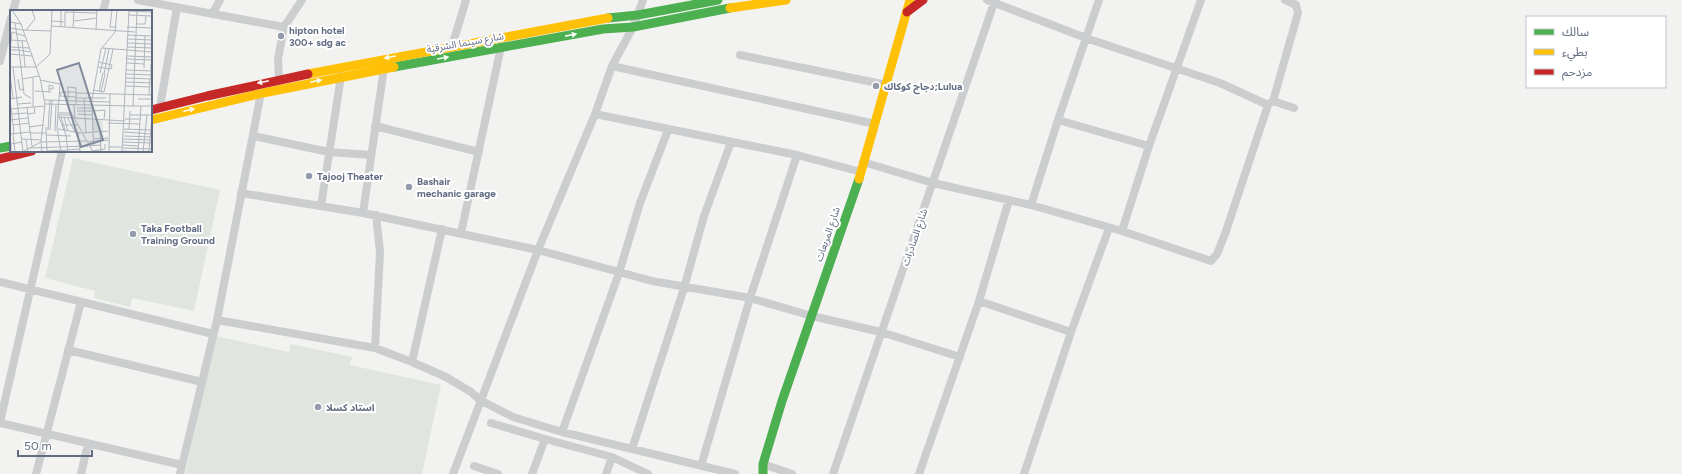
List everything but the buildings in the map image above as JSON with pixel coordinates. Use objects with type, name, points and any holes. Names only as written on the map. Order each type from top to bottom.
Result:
[{"type":"street","points":[[13,10],[16,0]]},
{"type":"street","points":[[103,10],[106,0]]},
{"type":"street","points":[[138,0],[284,27]]},
{"type":"street","points":[[212,14],[220,0]]},
{"type":"street","points":[[279,79],[278,59],[284,27],[302,0]]},
{"type":"street","points":[[452,46],[466,0]]},
{"type":"street","points":[[453,474],[538,250],[594,114],[612,66],[633,27],[643,0]]},
{"type":"street","name":"شارع سينما الشرقية","points":[[156,108],[279,79],[602,19],[638,15],[681,3],[718,0]]},
{"type":"street","name":"شارع سينما الشرقية","points":[[152,120],[262,93],[341,76],[603,29],[633,27],[728,4],[785,0]]},
{"type":"street","points":[[907,5],[923,0]]},
{"type":"street","points":[[1031,205],[1099,0]]},
{"type":"street","points":[[1122,231],[1149,146],[1201,0]]},
{"type":"street","points":[[863,162],[933,184],[1031,205],[1122,231],[1212,260],[1217,254],[1225,234],[1270,103],[1298,13],[1296,5],[1285,0]]},
{"type":"street","points":[[992,1],[1086,38],[1220,83],[1270,103],[1294,108]]},
{"type":"street","name":"شارع الصادرات","points":[[833,474],[933,184],[992,1]]},
{"type":"street","name":"شارع المربعات","points":[[763,474],[763,464],[782,401],[861,172],[887,85],[907,5]]},
{"type":"street","points":[[156,108],[177,7]]},
{"type":"street","points":[[0,61],[7,48],[10,26]]},
{"type":"street","points":[[461,233],[501,47]]},
{"type":"street","points":[[740,55],[887,85]]},
{"type":"street","points":[[612,66],[875,124]]},
{"type":"street","points":[[363,213],[384,68]]},
{"type":"street","points":[[321,206],[341,76]]},
{"type":"street","points":[[180,474],[217,320],[262,93]]},
{"type":"street","points":[[594,114],[797,155],[861,172]]},
{"type":"street","points":[[1058,120],[1149,146]]},
{"type":"street","points":[[376,126],[479,152]]},
{"type":"street","points":[[562,432],[618,273],[640,203],[668,130]]},
{"type":"street","points":[[253,136],[329,152],[371,155]]},
{"type":"street","points":[[632,449],[684,288],[704,216],[731,142]]},
{"type":"street","points":[[0,148],[10,146]]},
{"type":"street","points":[[0,159],[28,152]]},
{"type":"street","points":[[62,152],[0,422],[88,444],[182,464]]},
{"type":"street","points":[[701,466],[750,298],[797,155]]},
{"type":"street","points":[[241,193],[376,215],[538,250],[618,273],[684,288],[750,298],[812,316],[881,332],[960,357]]},
{"type":"street","points":[[919,474],[979,301],[1009,200]]},
{"type":"street","points":[[375,348],[380,252],[376,215]]},
{"type":"street","points":[[1024,474],[1071,332],[1109,228]]},
{"type":"street","points":[[412,362],[442,229]]},
{"type":"street","points":[[0,282],[213,334]]},
{"type":"street","points":[[979,301],[1071,332]]},
{"type":"street","points":[[36,474],[81,302]]},
{"type":"street","points":[[217,320],[375,348],[446,377],[471,392],[480,400],[513,417],[562,432],[735,474]]},
{"type":"street","points":[[68,350],[202,382]]},
{"type":"street","points":[[492,423],[612,457],[648,474]]},
{"type":"street","points":[[532,474],[545,439]]},
{"type":"street","points":[[81,474],[88,444]]},
{"type":"street","points":[[606,474],[612,457]]},
{"type":"street","points":[[763,464],[792,474]]},
{"type":"street","points":[[474,466],[498,474]]},
{"type":"shaded area","name":"Taka Football Training Ground","points":[[73,158],[220,190],[194,311],[132,298],[130,307],[94,298],[95,291],[45,278]]},
{"type":"shaded area","name":"استاد كسلا","points":[[215,336],[289,352],[291,344],[352,357],[350,365],[441,385],[422,474],[185,474]]},
{"type":"traffic: fast","points":[[608,18],[638,15],[718,0]]},
{"type":"traffic: fast","points":[[394,67],[603,29],[633,27],[730,8]]},
{"type":"traffic: fast","points":[[0,148],[10,146]]},
{"type":"traffic: fast","points":[[763,474],[763,464],[782,401],[859,179]]},
{"type":"traffic: slow","points":[[730,8],[786,0]]},
{"type":"traffic: slow","points":[[859,179],[910,0]]},
{"type":"traffic: slow","points":[[308,74],[608,18]]},
{"type":"traffic: slow","points":[[152,120],[263,93],[394,67]]},
{"type":"traffic: jam","points":[[907,12],[923,0]]},
{"type":"traffic: jam","points":[[152,110],[308,74]]},
{"type":"traffic: jam","points":[[0,159],[28,152]]},
{"type":"place","name":"hipton hotel 300+ sdg ac","points":[[281,36]]},
{"type":"place","name":"دجاج كوكاك;Lulua","points":[[876,86]]},
{"type":"place","name":"Tajooj Theater","points":[[309,176]]},
{"type":"place","name":"Bashair mechanic garage","points":[[409,187]]},
{"type":"place","name":"Taka Football Training Ground","points":[[133,234]]},
{"type":"place","name":"استاد كسلا","points":[[318,407]]}]
